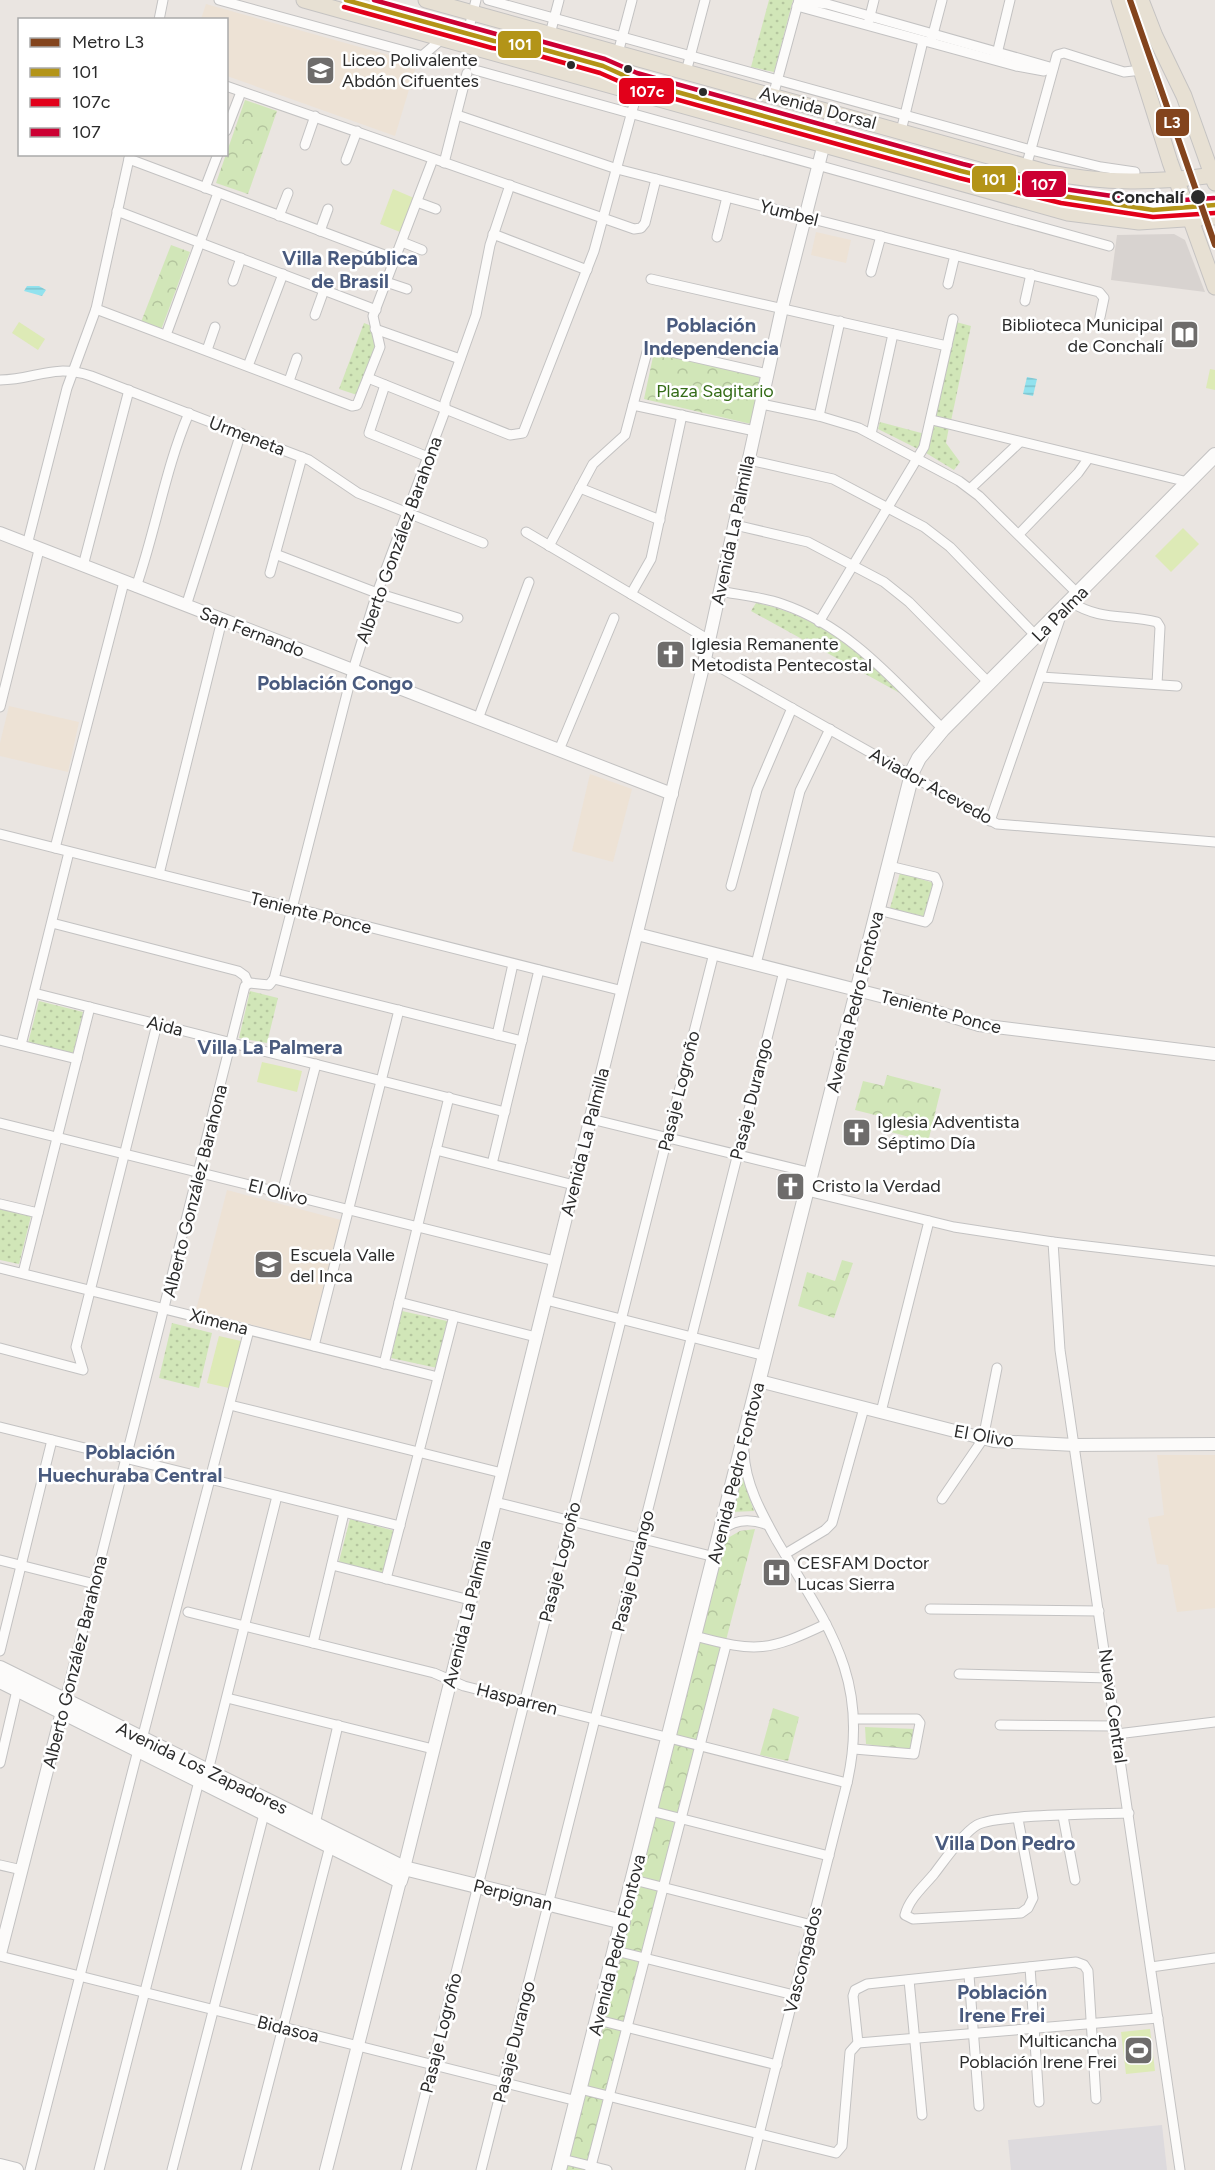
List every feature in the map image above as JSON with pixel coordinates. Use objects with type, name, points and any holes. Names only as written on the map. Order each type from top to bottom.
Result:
[{"type":"main road","name":"Avenida Dorsal","points":[[304,0],[1068,213],[1122,221],[1191,220],[1215,217]]},
{"type":"main road","name":"Avenida Dorsal","points":[[426,0],[474,7],[550,34],[1026,167],[1096,181],[1142,183],[1214,178]]},
{"type":"main road","points":[[1119,0],[1176,181],[1215,286]]},
{"type":"main road","points":[[1141,0],[1155,36],[1184,96],[1214,178]]},
{"type":"main road","name":"La Palma","points":[[912,777],[919,758],[943,729],[1071,603],[1215,455]]},
{"type":"main road","name":"Avenida Pedro Fontova","points":[[561,2164],[912,777]]},
{"type":"main road","name":"Avenida Los Zapadores","points":[[0,1668],[64,1706],[204,1776],[315,1824],[402,1874]]},
{"type":"main road","name":"Avenida Los Zapadores","points":[[0,1682],[64,1706]]},
{"type":"main road","name":"Avenida Los Zapadores","points":[[204,1776],[264,1814],[330,1846],[402,1874]]},
{"type":"main road","name":"Perpignan","points":[[402,1874],[478,1886],[623,1922]]},
{"type":"main road","points":[[0,2166],[16,2170]]},
{"type":"street","points":[[159,18],[163,0]]},
{"type":"street","points":[[219,0],[244,4],[434,59]]},
{"type":"street","name":"Avenida Dorsal","points":[[488,0],[1030,150],[1101,167],[1136,172]]},
{"type":"street","points":[[550,34],[559,0]]},
{"type":"street","points":[[618,53],[632,0]]},
{"type":"street","points":[[686,72],[705,0]]},
{"type":"street","points":[[868,21],[874,0]]},
{"type":"street","points":[[901,131],[942,0]]},
{"type":"street","points":[[996,56],[1010,0]]},
{"type":"street","points":[[773,96],[798,2],[929,39],[1052,70]]},
{"type":"street","points":[[465,44],[474,7]]},
{"type":"street","points":[[422,56],[443,38]]},
{"type":"street","points":[[1026,167],[1056,58],[1062,53],[1124,72],[1142,70]]},
{"type":"street","points":[[444,163],[471,72],[632,113],[1109,246]]},
{"type":"street","points":[[228,87],[420,155],[604,216],[634,229],[641,228],[645,223],[656,179]]},
{"type":"street","points":[[228,126],[241,92]]},
{"type":"street","points":[[368,378],[445,411],[510,435],[520,435],[528,426],[587,270],[637,93]]},
{"type":"street","name":"Avenida La Palmilla","points":[[326,2170],[672,794],[705,659],[782,308],[832,112]]},
{"type":"street","name":"Yumbel","points":[[457,115],[617,169],[1101,293],[1104,298],[1100,317]]},
{"type":"street","points":[[305,145],[315,116]]},
{"type":"street","points":[[346,160],[357,131]]},
{"type":"street","points":[[205,188],[217,156]]},
{"type":"street","points":[[27,545],[67,388],[96,309],[129,157],[395,259]]},
{"type":"street","points":[[96,309],[354,406],[358,403],[380,347],[372,321],[433,159]]},
{"type":"street","name":"Alberto González Barahona","points":[[274,979],[353,670],[377,593],[445,411],[445,402],[479,304],[493,234],[510,185]]},
{"type":"street","points":[[166,335],[218,192]]},
{"type":"street","points":[[279,216],[288,193]]},
{"type":"street","points":[[717,237],[727,197]]},
{"type":"street","points":[[417,202],[436,209]]},
{"type":"street","points":[[320,231],[328,209]]},
{"type":"street","points":[[117,211],[376,310]]},
{"type":"street","points":[[493,234],[587,270]]},
{"type":"street","points":[[871,272],[881,236]]},
{"type":"street","points":[[402,242],[422,250]]},
{"type":"street","points":[[948,284],[955,255]]},
{"type":"street","points":[[233,281],[241,258]]},
{"type":"street","points":[[248,366],[283,274]]},
{"type":"street","points":[[1024,301],[1031,274]]},
{"type":"street","points":[[651,279],[947,346]]},
{"type":"street","points":[[386,282],[407,289]]},
{"type":"street","points":[[315,315],[324,290]]},
{"type":"street","points":[[819,622],[927,442],[953,318]]},
{"type":"street","points":[[819,416],[840,321]]},
{"type":"street","points":[[207,350],[215,327]]},
{"type":"street","points":[[375,329],[460,359]]},
{"type":"street","points":[[871,434],[893,334]]},
{"type":"street","points":[[549,546],[593,464],[625,435],[644,358],[652,349],[768,374]]},
{"type":"street","points":[[289,381],[297,358]]},
{"type":"street","name":"Urmeneta","points":[[0,380],[50,370],[74,371],[302,457],[323,468],[358,493],[483,543]]},
{"type":"street","points":[[385,385],[369,433],[428,457]]},
{"type":"street","points":[[83,566],[129,390]]},
{"type":"street","points":[[761,404],[819,416],[871,434],[971,488],[1019,534],[1071,603],[1086,612],[1098,615],[1157,622],[1160,627],[1157,684]]},
{"type":"street","points":[[633,405],[755,431]]},
{"type":"street","points":[[55,848],[130,585],[154,532],[173,455],[189,413]]},
{"type":"street","points":[[630,594],[651,559],[682,415]]},
{"type":"street","points":[[932,420],[1188,482]]},
{"type":"street","points":[[186,606],[241,433]]},
{"type":"street","points":[[971,488],[1020,442]]},
{"type":"street","points":[[270,573],[302,457]]},
{"type":"street","points":[[1019,534],[1078,473],[1088,459]]},
{"type":"street","points":[[748,460],[833,479],[942,539],[1037,637]]},
{"type":"street","points":[[580,488],[660,519]]},
{"type":"street","points":[[735,525],[808,542],[853,565],[901,595],[990,684]]},
{"type":"street","points":[[526,532],[709,640]]},
{"type":"street","name":"San Fernando","points":[[0,533],[672,794]]},
{"type":"street","points":[[0,707],[39,550]]},
{"type":"street","points":[[275,554],[377,593],[458,618]]},
{"type":"street","points":[[478,719],[529,582]]},
{"type":"street","points":[[720,591],[783,604],[847,637],[866,652],[943,729]]},
{"type":"street","points":[[990,820],[1041,676],[1071,603]]},
{"type":"street","points":[[559,750],[614,618]]},
{"type":"street","points":[[159,874],[222,620]]},
{"type":"street","name":"Aviador Acevedo","points":[[705,659],[990,820],[1011,826],[1215,842]]},
{"type":"street","points":[[1041,676],[1177,686]]},
{"type":"street","points":[[731,886],[757,790],[792,708]]},
{"type":"street","points":[[756,964],[800,791],[830,729]]},
{"type":"street","name":"Teniente Ponce","points":[[0,834],[623,991]]},
{"type":"street","points":[[21,1046],[69,852]]},
{"type":"street","points":[[878,910],[925,922],[928,919],[938,884],[935,877],[889,866]]},
{"type":"street","points":[[52,923],[238,971],[245,976],[248,983],[267,986],[274,979],[522,1041]]},
{"type":"street","name":"Teniente Ponce","points":[[637,934],[858,990],[989,1027],[1215,1054]]},
{"type":"street","name":"Pasaje Logroño","points":[[406,2170],[714,953]]},
{"type":"street","points":[[497,1035],[513,964]]},
{"type":"street","points":[[492,1164],[539,970]]},
{"type":"street","name":"Pasaje Durango","points":[[481,2170],[784,971]]},
{"type":"street","name":"Alberto González Barahona","points":[[0,1955],[200,1172],[245,986],[248,983]]},
{"type":"street","name":"Aida","points":[[34,993],[505,1112]]},
{"type":"street","points":[[22,1273],[90,1007]]},
{"type":"street","points":[[314,1346],[399,1010]]},
{"type":"street","points":[[0,1348],[83,1370],[76,1347],[157,1024]]},
{"type":"street","points":[[0,1040],[77,1059]]},
{"type":"street","points":[[282,1193],[316,1064]]},
{"type":"street","points":[[384,1364],[449,1097]]},
{"type":"street","points":[[591,1119],[812,1173]]},
{"type":"street","name":"El Olivo","points":[[0,1123],[555,1262]]},
{"type":"street","points":[[436,1150],[574,1185]]},
{"type":"street","points":[[807,1191],[929,1221],[1053,1242],[1215,1261]]},
{"type":"street","points":[[0,1204],[38,1213]]},
{"type":"street","points":[[881,1412],[929,1221]]},
{"type":"street","name":"Nueva Central","points":[[1053,1242],[1056,1316],[1180,2170]]},
{"type":"street","name":"Ximena","points":[[0,1268],[438,1377]]},
{"type":"street","points":[[546,1300],[766,1356]]},
{"type":"street","points":[[399,1302],[536,1337]]},
{"type":"street","points":[[386,1579],[454,1316]]},
{"type":"street","points":[[30,2170],[249,1330]]},
{"type":"street","points":[[942,1498],[983,1439],[997,1368]]},
{"type":"street","name":"El Olivo","points":[[759,1381],[983,1439],[1075,1445],[1215,1444]]},
{"type":"street","points":[[230,1405],[502,1473]]},
{"type":"street","points":[[785,1554],[825,1530],[832,1523],[864,1408]]},
{"type":"street","points":[[0,1427],[400,1527]]},
{"type":"street","points":[[0,1651],[52,1440]]},
{"type":"street","name":"Vascongados","points":[[743,1443],[744,1458],[752,1488],[768,1525],[826,1624],[846,1667],[855,1719],[854,1749],[847,1783],[750,2170]]},
{"type":"street","points":[[99,2170],[145,1992],[227,1698],[278,1496]]},
{"type":"street","points":[[495,1502],[715,1557]]},
{"type":"street","points":[[313,1643],[344,1513]]},
{"type":"street","points":[[722,1530],[727,1525],[743,1521],[768,1525]]},
{"type":"street","points":[[0,1560],[95,1584]]},
{"type":"street","points":[[332,1565],[471,1600]]},
{"type":"street","points":[[930,1609],[1099,1611]]},
{"type":"street","name":"Hasparren","points":[[188,1612],[434,1673],[525,1701],[847,1783]]},
{"type":"street","points":[[695,1636],[726,1645],[759,1647],[784,1644],[826,1624]]},
{"type":"street","name":"Avenida Pedro Fontova","points":[[590,2168],[726,1645]]},
{"type":"street","points":[[959,1674],[1109,1678]]},
{"type":"street","points":[[0,1763],[17,1690]]},
{"type":"street","points":[[227,1698],[433,1749]]},
{"type":"street","points":[[854,1749],[914,1754],[920,1723],[916,1719],[855,1719]]},
{"type":"street","points":[[1000,1725],[1116,1730],[1215,1722]]},
{"type":"street","points":[[315,1824],[338,1725]]},
{"type":"street","points":[[651,1811],[829,1856]]},
{"type":"street","points":[[1018,1819],[1033,1898],[1028,1908],[1021,1913],[913,1919],[905,1915],[908,1906],[974,1827],[986,1821],[1063,1816],[1129,1813]]},
{"type":"street","points":[[172,2170],[264,1814]]},
{"type":"street","points":[[1063,1816],[1075,1880]]},
{"type":"street","points":[[246,2170],[330,1846]]},
{"type":"street","points":[[0,1865],[22,1870]]},
{"type":"street","points":[[634,1880],[812,1925]]},
{"type":"street","points":[[616,1951],[794,1995]]},
{"type":"street","name":"Bidasoa","points":[[0,1955],[503,2083],[578,2095],[609,2097],[833,2153],[842,2146],[850,2052],[858,2043]]},
{"type":"street","points":[[1151,1967],[1215,1958]]},
{"type":"street","points":[[1096,2098],[1091,2023],[1088,1971],[1084,1965],[1076,1962],[867,1984],[855,1990],[853,1996],[858,2043],[1091,2023],[1158,2018]]},
{"type":"street","points":[[1030,1967],[1039,2102]]},
{"type":"street","points":[[969,1975],[979,2106]]},
{"type":"street","points":[[909,1980],[922,2115]]},
{"type":"street","points":[[598,2020],[777,2065]]},
{"type":"street","points":[[561,2164],[607,2170]]},
{"type":"shaded area","name":"Liceo Polivalente Abdón Cifuentes","points":[[206,4],[417,63],[395,136],[228,76],[228,18],[201,18]]},
{"type":"shaded area","points":[[816,232],[851,240],[846,263],[811,255]]},
{"type":"shaded area","points":[[1174,234],[1185,240],[1205,292],[1111,280],[1117,235]]},
{"type":"shaded area","points":[[9,706],[79,722],[68,772],[0,756],[0,743]]},
{"type":"shaded area","points":[[590,774],[632,789],[613,862],[572,851]]},
{"type":"shaded area","name":"Escuela Valle del Inca","points":[[227,1190],[341,1220],[310,1340],[196,1310]]},
{"type":"shaded area","points":[[1157,1455],[1215,1455],[1215,1608],[1177,1612],[1168,1565],[1157,1564],[1148,1518],[1164,1515]]},
{"type":"shaded area","points":[[1162,2125],[1167,2170],[1011,2170],[1008,2140]]},
{"type":"green space","points":[[769,0],[793,0],[774,72],[751,67]]},
{"type":"green space","points":[[245,100],[277,111],[248,194],[216,183],[225,156],[228,156],[228,149]]},
{"type":"green space","points":[[393,189],[414,198],[400,232],[380,224]]},
{"type":"green space","points":[[171,245],[190,252],[161,330],[141,322]]},
{"type":"green space","points":[[19,322],[45,339],[38,350],[12,333]]},
{"type":"green space","points":[[956,322],[971,326],[951,421],[935,417]]},
{"type":"green space","points":[[364,323],[382,330],[357,395],[339,389]]},
{"type":"green space","name":"Plaza Sagitario","points":[[654,352],[762,377],[751,424],[644,399]]},
{"type":"green space","points":[[1210,369],[1215,370],[1215,390],[1206,388]]},
{"type":"green space","points":[[880,422],[925,434],[918,449],[878,429]]},
{"type":"green space","points":[[935,424],[949,427],[946,443],[960,462],[954,470],[926,453]]},
{"type":"green space","points":[[1183,528],[1199,544],[1171,572],[1155,556]]},
{"type":"green space","points":[[756,603],[779,609],[820,627],[856,652],[907,697],[751,611]]},
{"type":"green space","points":[[900,873],[934,883],[925,917],[890,908]]},
{"type":"green space","points":[[250,991],[278,998],[267,1043],[239,1038]]},
{"type":"green space","points":[[39,1001],[83,1012],[73,1054],[28,1043]]},
{"type":"green space","points":[[262,1062],[302,1071],[297,1092],[257,1082]]},
{"type":"green space","points":[[887,1075],[941,1089],[928,1142],[876,1128],[879,1116],[855,1110],[863,1081],[884,1086]]},
{"type":"green space","points":[[0,1208],[31,1216],[19,1264],[0,1260]]},
{"type":"green space","points":[[842,1260],[853,1263],[834,1318],[798,1306],[807,1272],[835,1281]]},
{"type":"green space","points":[[402,1311],[447,1321],[437,1368],[391,1358]]},
{"type":"green space","points":[[172,1323],[212,1333],[199,1388],[159,1378]]},
{"type":"green space","points":[[219,1336],[241,1341],[229,1388],[207,1383]]},
{"type":"green space","points":[[741,1473],[754,1511],[731,1512]]},
{"type":"green space","points":[[350,1519],[395,1531],[383,1577],[338,1565]]},
{"type":"green space","points":[[755,1529],[588,2170],[563,2170],[726,1539],[740,1531]]},
{"type":"green space","points":[[773,1708],[799,1717],[788,1761],[760,1755]]},
{"type":"green space","points":[[865,1727],[915,1729],[913,1751],[866,1744]]},
{"type":"green space","name":"Multicancha Población Irene Frei","points":[[1150,2029],[1155,2071],[1126,2074],[1121,2032]]},
{"type":"water","points":[[27,286],[39,286],[46,290],[42,296],[24,291]]},
{"type":"water","points":[[1027,377],[1037,379],[1033,396],[1023,394]]},
{"type":"metro line","name":"L3","points":[[1130,0],[1215,245]]},
{"type":"transit line","name":"101","points":[[346,0],[494,41],[531,46],[603,66],[634,80],[961,171],[1063,196],[1153,210],[1215,205]]},
{"type":"transit line","name":"107","points":[[374,0],[496,34],[533,39],[605,59],[637,73],[963,164],[1064,189],[1153,202],[1214,198]]},
{"type":"transit line","name":"107c","points":[[344,7],[492,48],[529,53],[600,73],[632,87],[959,178],[1061,203],[1153,217],[1215,213]]},
{"type":"place","name":"Liceo Polivalente Abdón Cifuentes","points":[[321,70]]},
{"type":"place","name":"Conchalí","points":[[1198,197]]},
{"type":"place","name":"Biblioteca Municipal de Conchalí","points":[[1184,335]]},
{"type":"place","name":"Iglesia Remanente Metodista Pentecostal","points":[[670,654]]},
{"type":"place","name":"Iglesia Adventista Séptimo Día","points":[[856,1132]]},
{"type":"place","name":"Cristo la Verdad","points":[[791,1186]]},
{"type":"place","name":"Escuela Valle del Inca","points":[[269,1265]]},
{"type":"place","name":"CESFAM Doctor Lucas Sierra","points":[[776,1573]]},
{"type":"place","name":"Multicancha Población Irene Frei","points":[[1138,2051]]},
{"type":"district","name":"Villa República de Brasil","points":[[350,270]]},
{"type":"district","name":"Población Independencia","points":[[711,336]]},
{"type":"district","name":"Población Congo","points":[[335,683]]},
{"type":"district","name":"Villa La Palmera","points":[[270,1047]]},
{"type":"district","name":"Población Huechuraba Central","points":[[130,1464]]},
{"type":"district","name":"Villa Don Pedro","points":[[1005,1843]]},
{"type":"district","name":"Población Irene Frei","points":[[1002,2004]]}]
